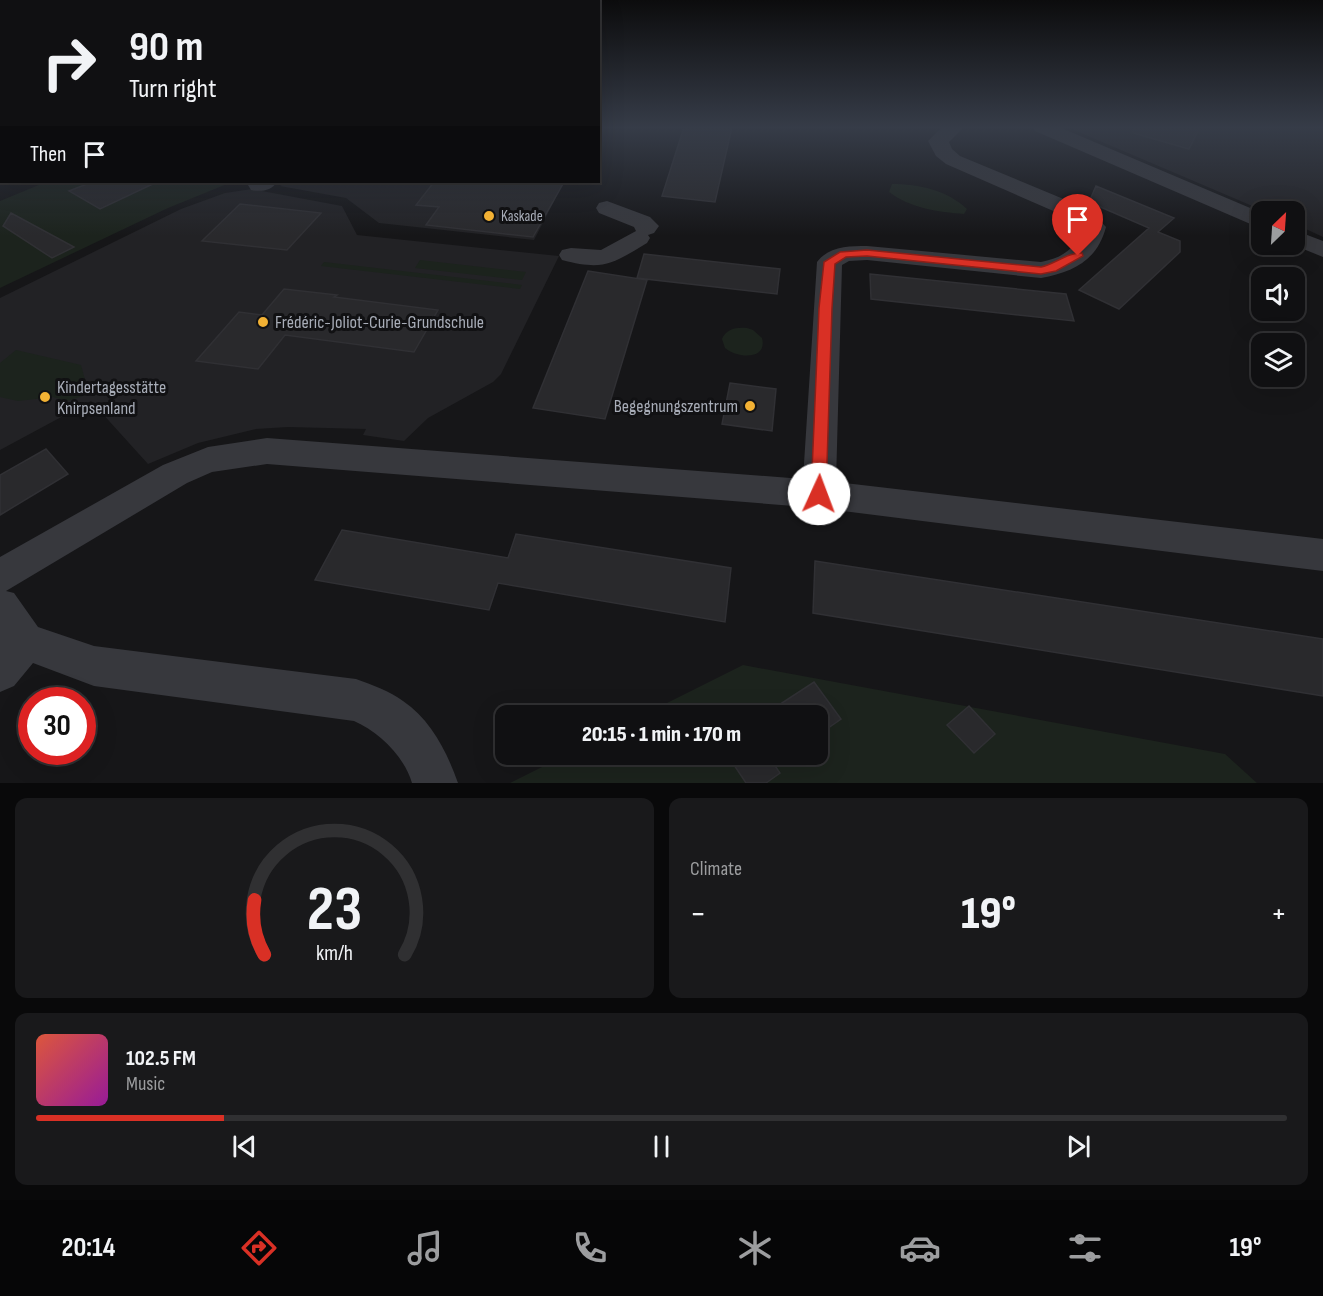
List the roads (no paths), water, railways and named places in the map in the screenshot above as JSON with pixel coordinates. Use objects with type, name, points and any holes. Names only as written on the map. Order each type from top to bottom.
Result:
[{"type":"street","points":[[819,494],[825,308],[830,262],[844,254],[867,253],[1041,270],[1068,262],[1088,248],[1094,227],[1082,215],[961,164]]},
{"type":"street","points":[[1127,164],[1251,217]]},
{"type":"street","points":[[571,255],[605,258],[642,233],[647,226],[607,208]]},
{"type":"street","points":[[1305,242],[1323,250]]},
{"type":"street","points":[[0,576],[175,474],[207,460],[267,451],[819,494],[1323,555]]},
{"type":"street","points":[[0,606],[25,641],[94,666],[356,700],[388,716],[413,741],[432,771],[435,783]]},
{"type":"street","points":[[0,672],[25,641]]},
{"type":"place","name":"Kaskade","points":[[489,216]]},
{"type":"place","name":"Frédéric-Joliot-Curie-Grundschule","points":[[263,322]]},
{"type":"place","name":"Kindertagesstätte Knirpsenland","points":[[45,397]]},
{"type":"place","name":"Begegnungszentrum","points":[[750,406]]}]
